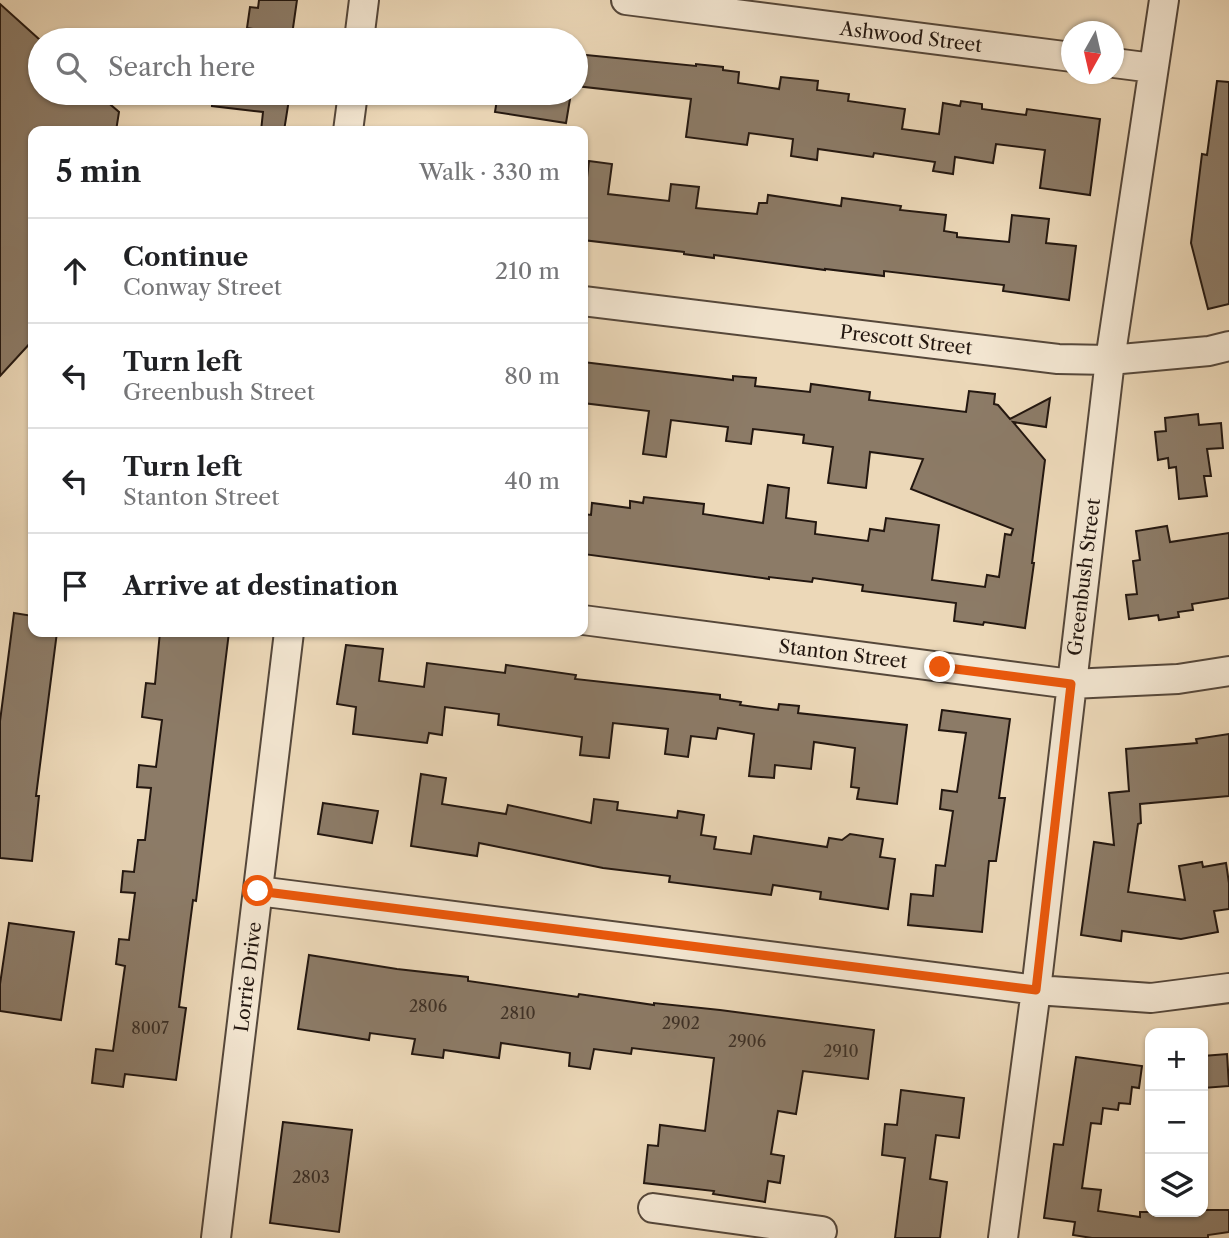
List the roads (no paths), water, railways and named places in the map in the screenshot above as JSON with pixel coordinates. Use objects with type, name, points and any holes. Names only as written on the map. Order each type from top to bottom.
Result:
[{"type":"street","points":[[360,28],[364,0]]},
{"type":"street","name":"Ashwood Street","points":[[626,0],[1061,56]]},
{"type":"street","name":"Greenbush Street","points":[[1003,1238],[1036,990],[1111,360],[1164,0]]},
{"type":"street","points":[[1124,64],[1153,68]]},
{"type":"street","points":[[349,126],[351,105]]},
{"type":"street","name":"Prescott Street","points":[[588,302],[1058,359],[1111,360],[1209,351],[1229,346]]},
{"type":"street","name":"Stanton Street","points":[[588,621],[1071,684],[1178,679],[1229,671]]},
{"type":"street","name":"Lorrie Drive","points":[[216,1238],[288,637]]},
{"type":"street","points":[[258,891],[1036,990],[1151,998],[1229,988]]},
{"type":"street","points":[[653,1208],[736,1229],[822,1231]]}]
